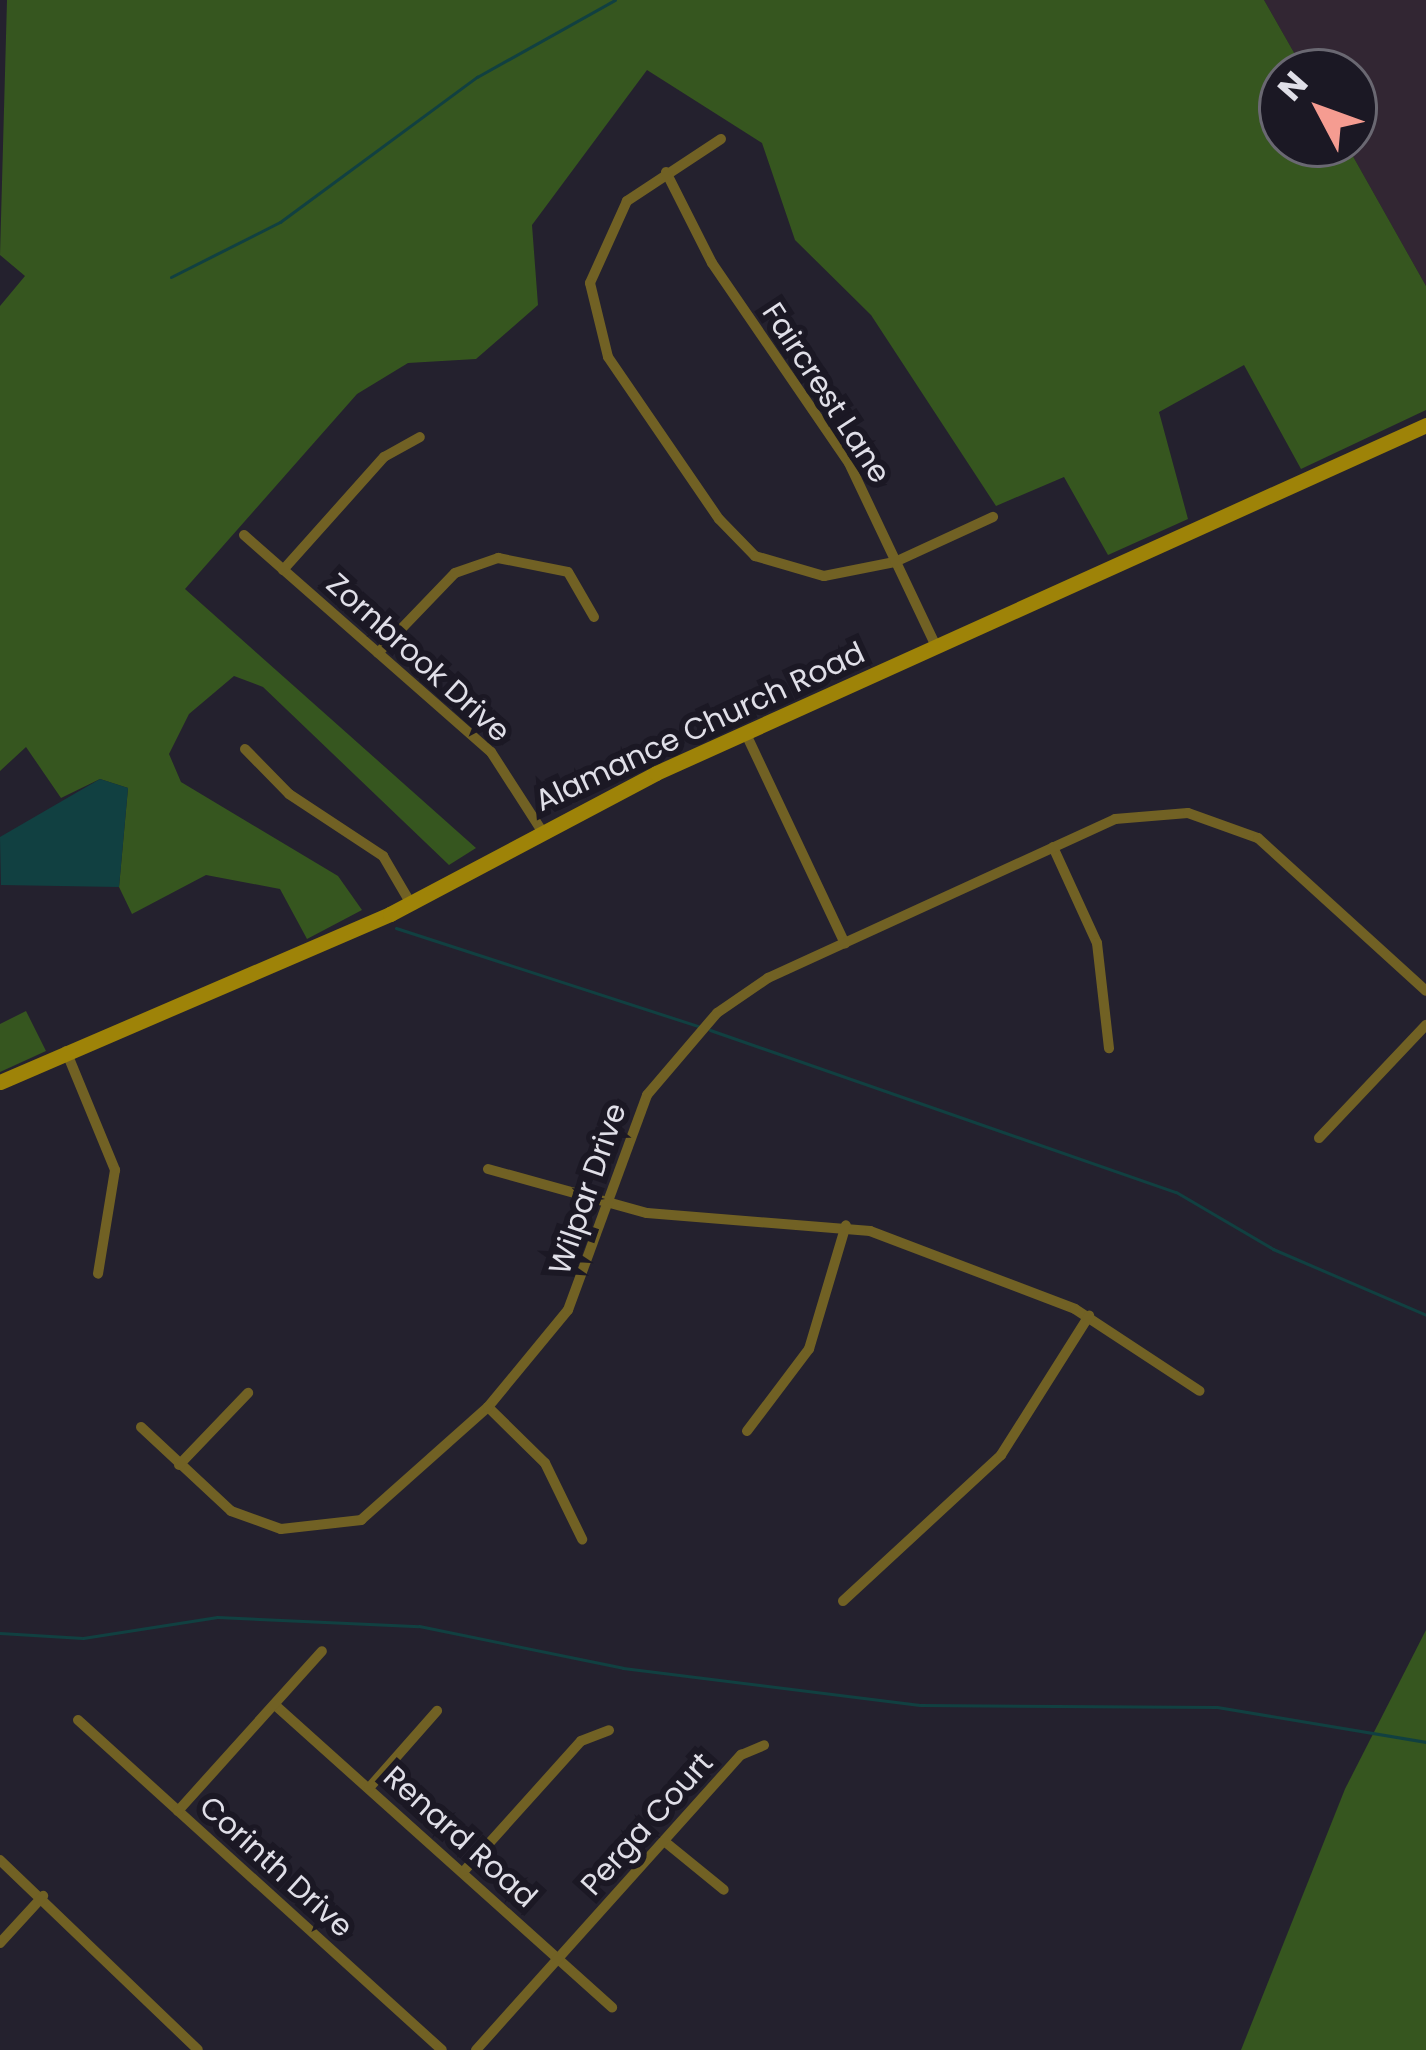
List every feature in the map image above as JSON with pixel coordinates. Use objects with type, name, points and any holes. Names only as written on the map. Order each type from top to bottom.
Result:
[{"type":"main road","name":"Alamance Church Road","points":[[0,1082],[411,904],[542,831],[745,732],[1426,425]]},
{"type":"street","points":[[721,139],[627,201],[596,255],[590,283],[608,357],[755,556],[824,576],[896,562],[993,518]]},
{"type":"street","name":"Faircrest Lane","points":[[666,172],[712,262],[849,463],[936,646]]},
{"type":"street","points":[[283,570],[384,458],[420,437]]},
{"type":"street","name":"Zornbrook Drive","points":[[244,535],[491,752],[542,831]]},
{"type":"street","points":[[378,653],[455,573],[498,558],[568,572],[594,617]]},
{"type":"street","points":[[745,732],[845,944]]},
{"type":"street","points":[[245,749],[289,794],[383,856],[411,904]]},
{"type":"street","name":"Wilpar Drive","points":[[141,1427],[231,1511],[323,1531],[394,1498],[488,1407],[568,1310],[641,1108],[687,1041],[750,988],[1053,847],[1148,812],[1234,826],[1426,991]]},
{"type":"street","points":[[1053,847],[1097,943],[1109,1048]]},
{"type":"street","points":[[1319,1138],[1426,1025]]},
{"type":"street","points":[[67,1051],[115,1170],[98,1274]]},
{"type":"street","points":[[488,1169],[610,1203],[846,1226],[1089,1316],[1200,1391]]},
{"type":"street","points":[[747,1431],[809,1348],[846,1226]]},
{"type":"street","points":[[844,1601],[1001,1455],[1089,1316]]},
{"type":"street","points":[[179,1465],[248,1393]]},
{"type":"street","points":[[488,1407],[545,1463],[582,1539]]},
{"type":"street","points":[[178,1811],[322,1652]]},
{"type":"street","name":"Renard Road","points":[[274,1705],[612,2007]]},
{"type":"street","points":[[369,1788],[437,1712]]},
{"type":"street","name":"Corinth Drive","points":[[78,1720],[442,2050]]},
{"type":"street","points":[[464,1871],[581,1741],[609,1730]]},
{"type":"street","name":"Perga Court","points":[[476,2050],[741,1755],[764,1745]]},
{"type":"street","points":[[664,1841],[724,1890]]},
{"type":"street","points":[[0,1860],[43,1896],[199,2050]]},
{"type":"street","points":[[0,1943],[43,1896]]},
{"type":"shaded area","points":[[1264,0],[1426,0],[1426,286],[1360,168],[1378,168],[1378,48],[1291,48]]},
{"type":"shaded area","points":[[100,779],[128,788],[119,887],[1,885],[0,837]]},
{"type":"green space","points":[[7,0],[1264,0],[1291,48],[1258,48],[1258,168],[1360,168],[1426,286],[1426,410],[1301,469],[1244,365],[1159,412],[1188,519],[1108,555],[1064,477],[996,506],[871,315],[795,240],[762,143],[647,70],[532,225],[538,305],[476,359],[408,363],[357,394],[185,589],[476,848],[449,865],[263,687],[234,676],[189,714],[169,754],[181,782],[338,876],[362,910],[307,939],[280,889],[206,875],[132,914],[119,887],[128,788],[100,779],[61,798],[26,747],[0,771],[0,306],[25,276],[0,255]]},
{"type":"green space","points":[[26,1011],[46,1051],[0,1072],[0,1024]]},
{"type":"green space","points":[[1426,1630],[1426,2050],[1241,2050],[1345,1789]]},
{"type":"waterway","points":[[171,277],[280,222],[477,77],[615,0]]},
{"type":"waterway","points":[[396,928],[701,1027]]},
{"type":"waterway","points":[[710,1030],[1176,1192],[1273,1249],[1426,1315]]},
{"type":"waterway","points":[[0,1633],[83,1638],[217,1617],[419,1626],[623,1668],[920,1705],[1217,1707],[1426,1742]]}]
